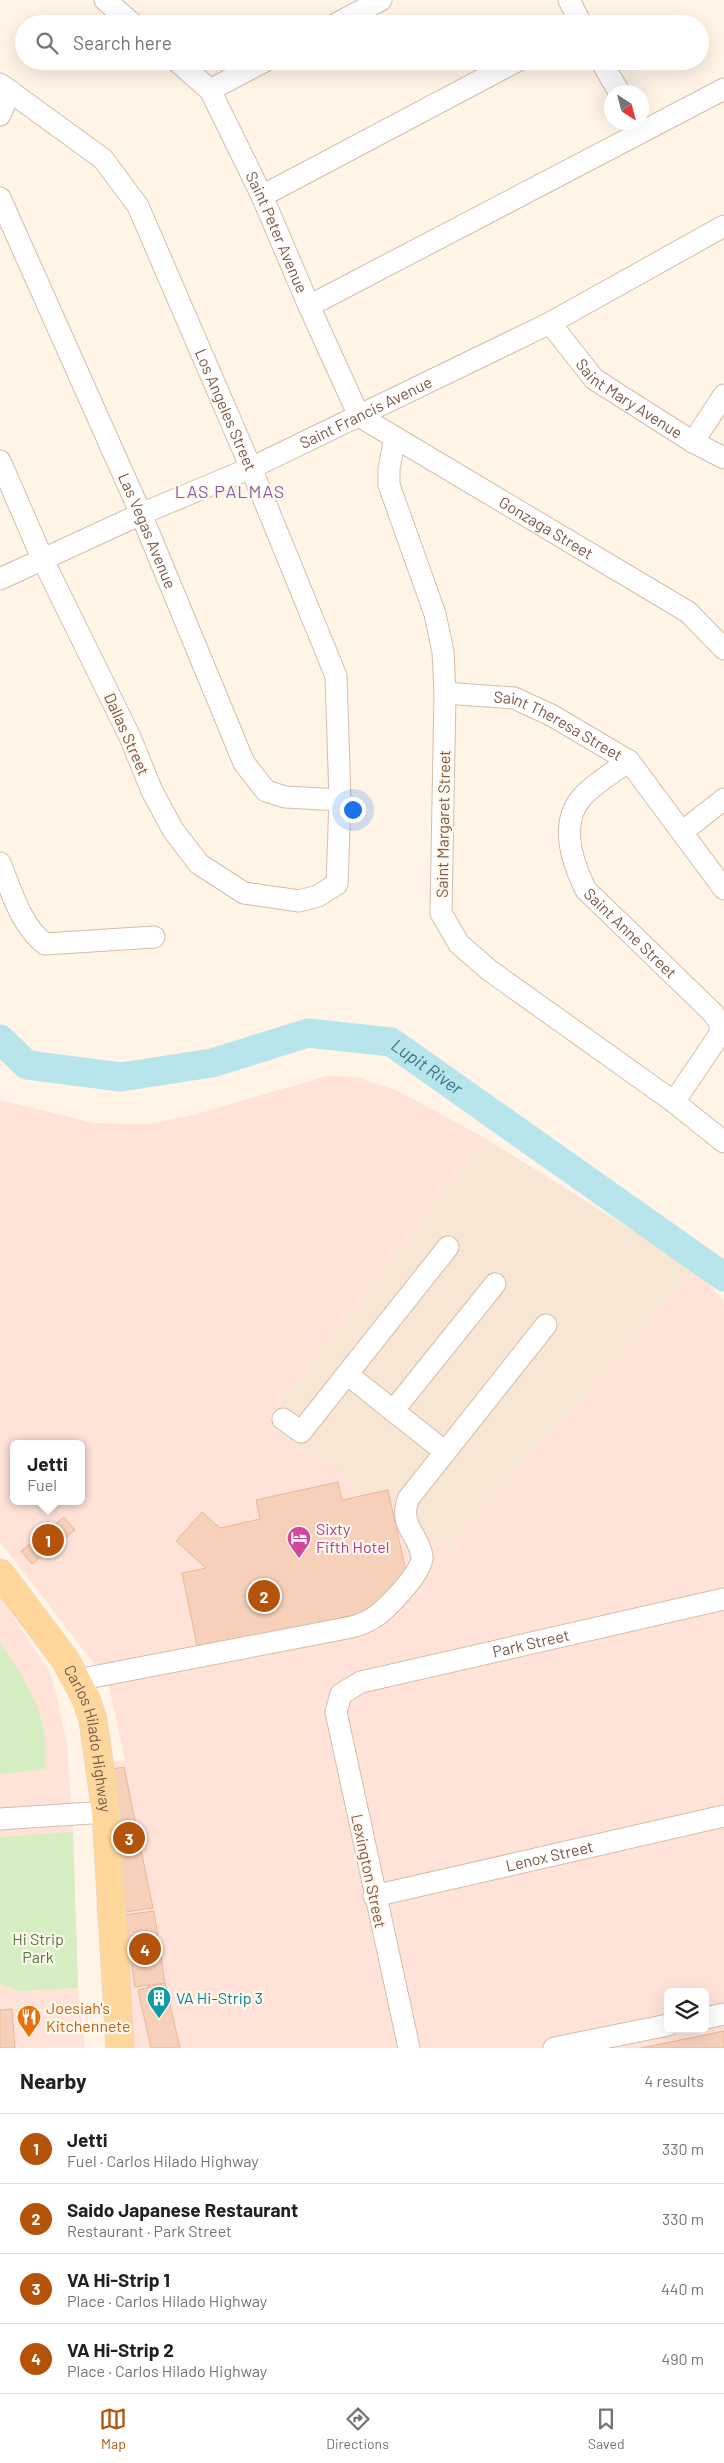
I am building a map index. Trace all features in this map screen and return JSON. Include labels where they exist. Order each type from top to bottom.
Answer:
[{"type":"main road","name":"Carlos Hilado Highway","points":[[0,1573],[51,1640],[77,1680],[93,1720],[106,1812],[120,2048]]},
{"type":"street","points":[[353,15],[381,0]]},
{"type":"street","points":[[569,0],[576,15]]},
{"type":"street","points":[[114,2],[125,15]]},
{"type":"street","name":"Saint Peter Avenue","points":[[187,70],[210,90],[262,196],[359,416]]},
{"type":"street","points":[[210,90],[247,70]]},
{"type":"street","points":[[262,196],[500,70]]},
{"type":"street","points":[[607,70],[615,85]]},
{"type":"street","points":[[0,115],[5,88]]},
{"type":"street","name":"Los Angeles Street","points":[[5,88],[103,159],[138,206],[251,468],[336,676],[340,800],[337,884]]},
{"type":"street","points":[[649,123],[724,89]]},
{"type":"street","points":[[309,306],[635,130]]},
{"type":"street","name":"Las Vegas Avenue","points":[[0,198],[141,514],[244,763],[266,791],[284,797],[340,800]]},
{"type":"street","name":"Saint Francis Avenue","points":[[0,579],[141,514],[251,468],[550,323],[724,226]]},
{"type":"street","name":"Saint Mary Avenue","points":[[550,323],[594,379],[693,442],[724,458]]},
{"type":"street","points":[[693,442],[724,395]]},
{"type":"street","name":"Gonzaga Street","points":[[359,416],[688,612],[724,649]]},
{"type":"street","name":"Saint Margaret Street","points":[[395,437],[389,469],[389,485],[435,614],[443,652],[445,693],[441,913],[459,944],[489,970],[674,1102],[724,1142]]},
{"type":"street","name":"Dallas Street","points":[[0,461],[43,560],[130,737],[152,791],[173,830],[199,864],[244,893],[299,901],[318,896],[337,884]]},
{"type":"street","name":"Saint Theresa Street","points":[[445,693],[514,698],[551,716],[629,761],[724,889]]},
{"type":"street","name":"Saint Anne Street","points":[[629,761],[582,796],[571,816],[569,849],[586,890],[713,1013],[720,1023],[720,1034],[674,1102]]},
{"type":"street","points":[[682,832],[724,799]]},
{"type":"street","points":[[0,863],[18,906],[35,937],[45,944],[154,937]]},
{"type":"street","points":[[283,1419],[301,1432],[448,1247]]},
{"type":"street","points":[[394,1411],[495,1284]]},
{"type":"street","points":[[77,1680],[352,1627],[374,1618],[419,1571],[423,1559],[419,1546],[406,1523],[404,1511],[408,1499],[414,1489],[546,1325]]},
{"type":"street","points":[[347,1374],[444,1452]]},
{"type":"street","name":"Park Street","points":[[341,1694],[361,1682],[724,1599]]},
{"type":"street","name":"Lexington Street","points":[[341,1694],[336,1712],[374,1896],[409,2048]]},
{"type":"street","points":[[0,1819],[106,1812]]},
{"type":"street","name":"Lenox Street","points":[[374,1896],[724,1816]]},
{"type":"street","points":[[709,2017],[724,2014]]},
{"type":"street","points":[[554,2048],[664,2026]]},
{"type":"shaded area","points":[[326,1076],[357,1077],[398,1091],[485,1138],[265,1423],[447,1548],[696,1270],[724,1301],[724,2048],[133,2048],[110,1762],[125,1760],[108,1682],[0,1542],[0,1100],[94,1123],[147,1124],[190,1116]]},
{"type":"shaded area","points":[[485,1138],[696,1270],[447,1548],[265,1423]]},
{"type":"shaded area","points":[[0,1597],[52,1676],[67,1744],[73,1832],[78,1988],[85,2048],[0,2048]]},
{"type":"green space","points":[[0,1643],[21,1675],[38,1710],[46,1738],[46,1769],[0,1774]]},
{"type":"green space","name":"Hi Strip Park","points":[[73,1832],[78,1988],[18,1991],[0,1984],[0,1837]]},
{"type":"building","name":"Sixty Fifth Hotel","points":[[338,1482],[342,1500],[388,1490],[407,1576],[366,1612],[198,1650],[182,1573],[206,1568],[176,1541],[202,1512],[220,1528],[260,1519],[256,1500]]},
{"type":"building","points":[[64,1517],[75,1530],[32,1564],[21,1551]]},
{"type":"building","points":[[124,1767],[153,1908],[125,1912],[113,1769]]},
{"type":"building","points":[[154,1911],[165,1983],[135,1987],[124,1915]]},
{"type":"building","name":"VA Hi-Strip 3","points":[[165,1983],[180,2048],[151,2048],[138,1990]]},
{"type":"building","points":[[12,2009],[15,2048],[0,2048],[0,2010]]},
{"type":"building","points":[[724,2031],[724,2048],[641,2048]]},
{"type":"waterway","name":"Lupit River","points":[[0,1039],[27,1065],[121,1077],[212,1063],[308,1033],[391,1042],[724,1277]]},
{"type":"place","name":"Jetti","points":[[48,1540]]},
{"type":"place","name":"Sixty Fifth Hotel","points":[[299,1559]]},
{"type":"place","name":"Saido Japanese Restaurant","points":[[264,1596]]},
{"type":"place","name":"VA Hi-Strip 1","points":[[129,1838]]},
{"type":"place","name":"VA Hi-Strip 2","points":[[145,1949]]},
{"type":"place","name":"VA Hi-Strip 3","points":[[159,2019]]},
{"type":"place","name":"Joesiah's Kitchennete","points":[[29,2038]]},
{"type":"district","name":"LAS PALMAS","points":[[230,492]]}]
